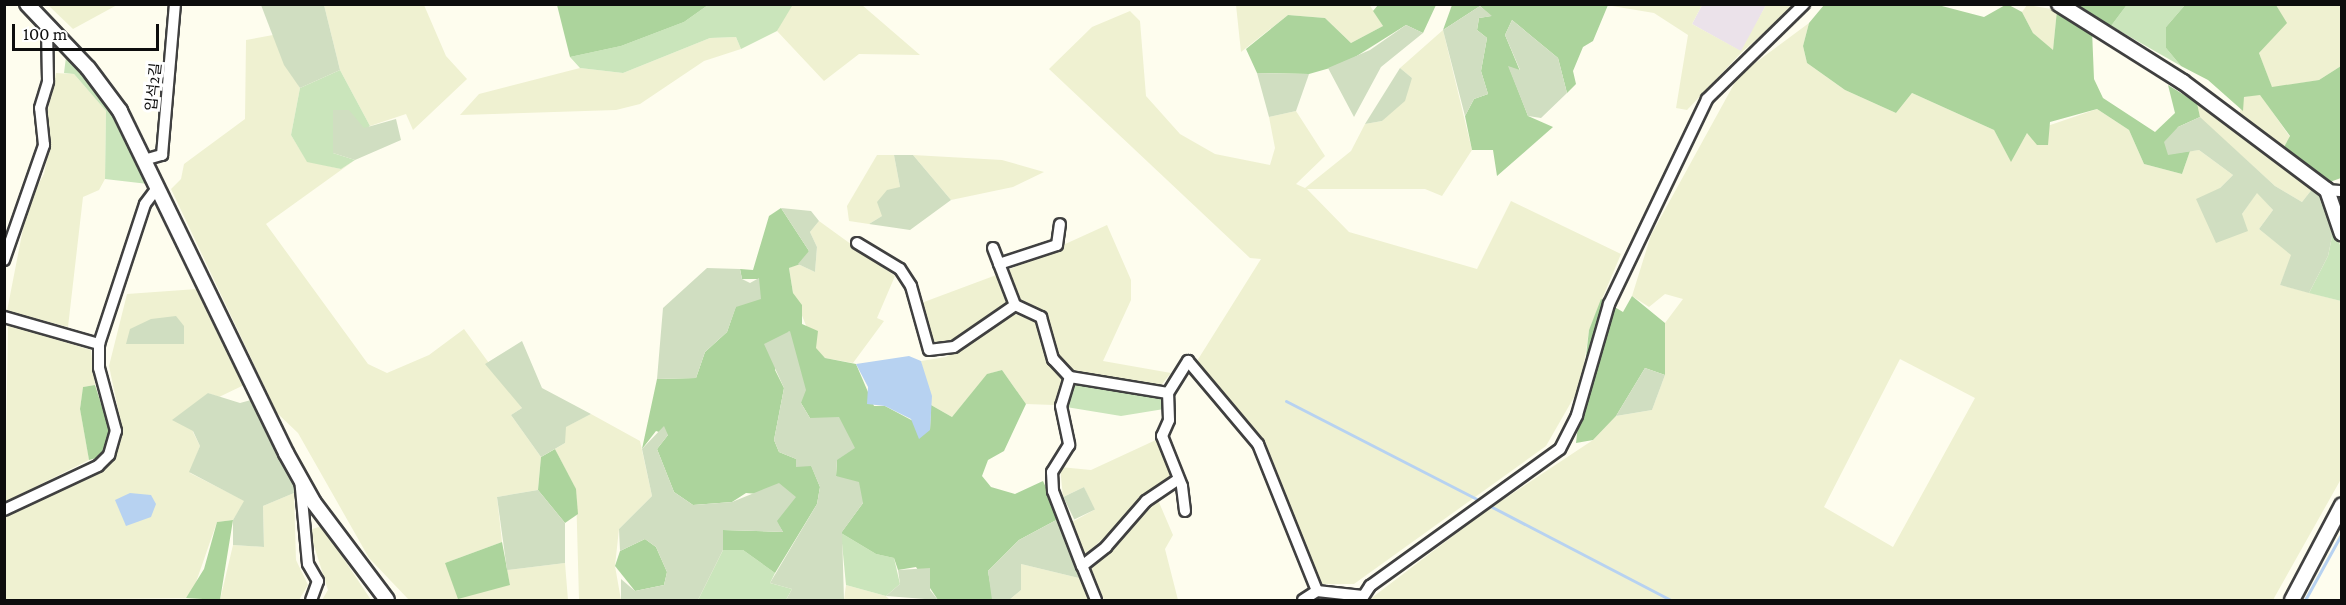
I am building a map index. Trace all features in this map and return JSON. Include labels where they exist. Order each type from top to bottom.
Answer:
[{"type":"street","points":[[27,4],[47,29],[88,68],[120,111],[300,475],[387,600]]},
{"type":"street","name":"입석2길","points":[[144,160],[162,155],[175,4]]},
{"type":"street","points":[[1303,600],[1317,591],[1362,598],[1560,449],[1577,415],[1609,304],[1707,99],[1804,4]]},
{"type":"street","points":[[2059,4],[2183,82],[2326,190],[2342,234]]},
{"type":"street","points":[[4,260],[44,145],[40,108],[48,81],[47,29]]},
{"type":"street","points":[[4,510],[98,466],[109,455],[116,431],[99,368],[99,344],[145,204],[158,187]]},
{"type":"street","points":[[2326,190],[2342,191]]},
{"type":"street","points":[[999,264],[1057,245],[1060,225]]},
{"type":"street","points":[[857,243],[900,269],[911,286],[929,350],[954,347],[1015,305]]},
{"type":"street","points":[[993,248],[1015,305],[1041,317],[1053,359],[1071,377],[1168,393]]},
{"type":"street","points":[[4,317],[99,344]]},
{"type":"street","points":[[1185,511],[1182,486],[1176,481],[1162,436],[1169,420],[1168,393],[1188,361],[1258,444],[1317,591]]},
{"type":"street","points":[[1071,377],[1061,406],[1069,445],[1052,472],[1053,491],[1096,600]]},
{"type":"street","points":[[300,475],[308,564],[318,581],[311,600]]},
{"type":"street","points":[[1082,566],[1106,548],[1146,501],[1176,481]]},
{"type":"street","points":[[2292,600],[2342,505]]},
{"type":"shaded area","points":[[1702,5],[1766,5],[1742,52],[1692,24]]},
{"type":"green space","points":[[557,4],[708,5],[684,22],[621,46],[570,57]]},
{"type":"green space","points":[[1369,4],[1383,26],[1351,43],[1325,18],[1288,15],[1241,52],[1236,5]]},
{"type":"green space","points":[[2007,4],[2022,12],[2033,33],[2053,50],[2057,10],[2092,30],[2094,79],[2103,98],[2155,132],[2175,113],[2168,85],[2197,103],[2200,117],[2178,127],[2169,154],[2190,151],[2182,174],[2144,164],[2129,130],[2097,109],[2050,122],[2048,145],[2037,145],[2027,133],[2011,162],[1994,130],[1912,93],[1896,113],[1845,90],[1807,63],[1803,46],[1809,23],[1824,5],[1938,5],[1984,17]]},
{"type":"green space","points":[[48,5],[117,5],[73,29]]},
{"type":"green space","points":[[261,5],[324,5],[340,70],[300,88],[284,65]]},
{"type":"green space","points":[[324,5],[424,5],[446,56],[467,79],[413,130],[406,114],[370,126],[340,70]]},
{"type":"green space","points":[[708,5],[792,6],[777,31],[741,49],[736,37],[710,38],[623,73],[580,68],[570,57],[621,46],[684,22]]},
{"type":"green space","points":[[790,5],[862,5],[920,55],[859,54],[824,81],[777,31]]},
{"type":"green space","points":[[1378,5],[1436,5],[1423,33],[1406,25],[1344,64],[1309,74],[1257,73],[1246,49],[1288,15],[1325,18],[1351,43],[1383,26],[1373,11]]},
{"type":"green space","points":[[1452,5],[1608,5],[1593,41],[1583,47],[1573,71],[1576,84],[1567,93],[1558,58],[1512,20],[1505,35],[1520,71],[1509,67],[1528,116],[1553,127],[1497,176],[1493,150],[1472,150],[1465,116],[1474,99],[1488,94],[1481,71],[1487,38],[1477,30],[1479,18],[1491,16],[1480,6],[1443,30]]},
{"type":"green space","points":[[1606,5],[1702,5],[1692,24],[1741,51],[1766,5],[1796,5],[1742,52],[1687,110],[1676,108],[1688,35],[1654,13]]},
{"type":"green space","points":[[2027,5],[2057,10],[2053,51],[2033,33],[2022,12]]},
{"type":"green space","points":[[2076,5],[2155,5],[2126,6],[2111,26]]},
{"type":"green space","points":[[2185,5],[2166,27],[2166,48],[2181,66],[2111,26],[2126,6]]},
{"type":"green space","points":[[2185,5],[2276,5],[2287,23],[2259,53],[2272,87],[2319,80],[2341,66],[2341,178],[2327,183],[2284,147],[2290,136],[2260,95],[2244,97],[2243,111],[2208,80],[2181,66],[2166,48],[2166,27]]},
{"type":"green space","points":[[2276,5],[2341,5],[2341,66],[2319,80],[2272,88],[2259,53],[2286,23]]},
{"type":"green space","points":[[1480,6],[1492,16],[1479,18],[1477,30],[1487,38],[1481,71],[1488,94],[1474,99],[1465,116],[1443,30]]},
{"type":"green space","points":[[1130,11],[1140,21],[1146,96],[1180,134],[1215,154],[1270,165],[1275,148],[1269,117],[1296,111],[1325,156],[1296,184],[1305,188],[1351,151],[1365,124],[1382,121],[1412,78],[1400,68],[1443,30],[1472,150],[1442,196],[1425,189],[1307,189],[1349,232],[1477,269],[1511,201],[1621,254],[1589,330],[1581,385],[1546,446],[1354,584],[1321,584],[1265,441],[1197,361],[1261,259],[1250,258],[1049,69],[1092,27]]},
{"type":"green space","points":[[1512,20],[1558,58],[1567,93],[1541,118],[1528,116],[1508,66],[1520,70],[1505,35]]},
{"type":"green space","points":[[1809,23],[1803,46],[1807,63],[1845,90],[1896,113],[1912,93],[1994,130],[2011,161],[2027,133],[2097,109],[2129,130],[2144,164],[2182,174],[2190,151],[2199,150],[2233,175],[2220,188],[2242,214],[2257,192],[2273,210],[2259,229],[2292,255],[2280,285],[2341,301],[2341,479],[2273,600],[1369,600],[1483,513],[1593,440],[1616,416],[1652,410],[1665,375],[1665,323],[1683,299],[1665,294],[1649,307],[1632,296],[1651,235],[1739,75]],"holes":[[[1900,359],[1975,398],[1893,547],[1824,507]]]},
{"type":"green space","points":[[1406,25],[1423,33],[1381,67],[1354,117],[1328,68],[1370,50]]},
{"type":"green space","points":[[273,35],[300,88],[291,135],[307,161],[341,169],[355,160],[266,224],[368,364],[387,373],[429,355],[464,329],[522,408],[511,415],[541,457],[538,490],[497,497],[502,542],[445,563],[510,585],[507,570],[565,563],[568,600],[409,600],[369,558],[298,433],[277,413],[171,189],[181,179],[184,164],[245,119],[246,40]]},
{"type":"green space","points":[[736,37],[741,49],[704,61],[640,104],[616,110],[460,115],[479,94],[580,68],[623,73],[710,38]]},
{"type":"green space","points":[[66,57],[115,114],[148,184],[105,179],[106,111],[74,74],[64,73]]},
{"type":"green space","points":[[1400,68],[1412,78],[1405,101],[1382,121],[1365,124]]},
{"type":"green space","points":[[340,70],[370,126],[333,153],[355,160],[341,169],[307,162],[291,135],[300,88]]},
{"type":"green space","points":[[56,73],[74,74],[106,111],[105,179],[99,190],[83,197],[68,327],[7,311],[28,203],[44,174],[49,148],[47,114]]},
{"type":"green space","points":[[1257,73],[1309,74],[1296,111],[1269,117]]},
{"type":"green space","points":[[2260,94],[2290,137],[2284,147],[2239,115],[2244,97]]},
{"type":"green space","points":[[2197,103],[2209,106],[2313,188],[2302,202],[2275,186],[2200,118]]},
{"type":"green space","points":[[333,110],[349,110],[364,128],[396,119],[401,140],[355,160],[333,153]]},
{"type":"green space","points":[[2200,117],[2275,186],[2302,202],[2313,188],[2323,192],[2334,227],[2328,256],[2309,293],[2280,285],[2291,255],[2259,229],[2273,210],[2257,193],[2242,214],[2248,231],[2216,243],[2196,199],[2220,188],[2233,175],[2199,150],[2168,155],[2164,142],[2178,127]]},
{"type":"green space","points":[[877,155],[894,155],[900,187],[882,216],[869,224],[849,221],[847,206]]},
{"type":"green space","points":[[894,155],[913,155],[951,200],[910,230],[869,224],[882,216],[877,202],[887,190],[900,187]]},
{"type":"green space","points":[[913,155],[1002,160],[1044,172],[1013,187],[951,200]]},
{"type":"green space","points":[[781,208],[809,251],[806,262],[789,268],[793,293],[802,305],[802,324],[818,331],[816,348],[825,358],[856,364],[874,406],[885,406],[930,430],[931,405],[952,417],[987,374],[1002,370],[1026,404],[1004,451],[988,460],[982,476],[991,487],[1015,494],[1043,481],[1060,518],[1019,540],[988,571],[993,599],[938,600],[916,567],[898,570],[894,558],[876,554],[841,533],[863,503],[836,476],[837,460],[822,420],[810,418],[801,403],[789,331],[775,370],[784,388],[774,440],[779,452],[811,465],[820,487],[817,504],[775,573],[743,550],[723,550],[723,530],[783,532],[776,521],[795,497],[746,493],[732,502],[693,505],[674,492],[657,449],[668,435],[656,431],[642,449],[657,379],[696,378],[705,352],[727,332],[736,306],[759,279],[742,279],[740,269],[753,270],[769,216]]},
{"type":"green space","points":[[781,208],[811,211],[819,221],[810,232],[817,247],[815,272],[798,264],[809,251]]},
{"type":"green space","points":[[819,221],[895,276],[877,318],[884,321],[853,363],[825,358],[815,348],[793,293],[789,268],[798,264],[815,272],[817,247],[810,232]]},
{"type":"green space","points":[[1107,225],[1131,280],[1131,300],[1103,361],[1171,373],[1158,389],[1071,371],[1054,349],[1045,315],[1018,301],[1006,271]]},
{"type":"green space","points":[[2334,227],[2341,248],[2341,301],[2309,293],[2328,256]]},
{"type":"green space","points":[[707,268],[740,269],[742,279],[750,283],[759,278],[761,299],[736,307],[727,332],[705,352],[696,378],[657,379],[663,308]]},
{"type":"green space","points":[[999,274],[1008,302],[954,343],[934,346],[919,309],[924,302]]},
{"type":"green space","points":[[197,289],[244,385],[219,397],[208,393],[193,432],[200,446],[190,473],[245,501],[233,520],[217,522],[194,588],[186,598],[5,600],[5,515],[96,475],[115,458],[122,428],[109,366],[127,294]]},
{"type":"green space","points":[[1632,296],[1665,323],[1665,375],[1645,368],[1616,416],[1593,440],[1576,443],[1589,330],[1601,299],[1623,312]]},
{"type":"green space","points":[[1010,312],[1038,323],[1046,352],[1063,379],[1054,405],[1026,404],[1002,370],[988,374],[952,417],[931,405],[921,361],[946,357]]},
{"type":"green space","points":[[176,316],[184,326],[184,344],[126,344],[130,329],[151,319]]},
{"type":"green space","points":[[8,325],[91,350],[95,385],[83,387],[80,409],[89,460],[5,502]]},
{"type":"green space","points":[[790,331],[806,390],[801,403],[810,418],[839,417],[855,448],[837,460],[836,476],[859,482],[863,503],[842,532],[844,600],[786,600],[792,589],[770,583],[817,504],[820,487],[811,466],[796,467],[796,459],[779,452],[774,440],[784,388],[764,344]]},
{"type":"green space","points":[[522,341],[542,388],[591,414],[566,427],[565,443],[541,457],[511,415],[522,408],[485,364]]},
{"type":"green space","points":[[1645,368],[1665,375],[1652,410],[1616,416]]},
{"type":"green space","points":[[1071,371],[1158,389],[1164,409],[1121,416],[1054,405]]},
{"type":"green space","points":[[95,385],[110,432],[100,457],[89,460],[80,409],[83,387]]},
{"type":"green space","points":[[208,393],[240,403],[251,400],[295,484],[294,493],[263,506],[264,547],[233,545],[233,520],[244,501],[189,472],[200,446],[193,431],[172,420]]},
{"type":"green space","points":[[591,414],[640,441],[652,496],[619,529],[615,566],[621,600],[579,600],[576,490],[555,449],[565,443],[565,427]]},
{"type":"green space","points":[[664,426],[668,435],[657,449],[674,492],[693,505],[732,502],[779,483],[796,497],[777,521],[783,532],[723,530],[723,550],[698,600],[621,600],[621,579],[635,591],[664,585],[667,572],[656,547],[645,539],[620,551],[619,529],[652,496],[642,449]]},
{"type":"green space","points":[[1158,439],[1171,480],[1083,556],[1072,522],[1094,510],[1084,487],[1063,497],[1060,467],[1091,470]]},
{"type":"green space","points":[[555,449],[576,489],[578,514],[565,523],[538,490],[541,457]]},
{"type":"green space","points":[[1084,487],[1095,509],[1074,520],[1063,497]]},
{"type":"green space","points":[[538,490],[565,523],[565,563],[507,570],[497,497]]},
{"type":"green space","points":[[294,493],[296,560],[308,585],[299,600],[220,600],[233,545],[264,547],[263,506]]},
{"type":"green space","points":[[1158,500],[1173,535],[1165,549],[1178,600],[1104,600],[1091,568]]},
{"type":"green space","points":[[1060,518],[1079,578],[1021,564],[1021,590],[1009,600],[992,600],[988,571],[1019,540]]},
{"type":"green space","points":[[233,520],[220,600],[186,598],[204,569],[217,522]]},
{"type":"green space","points":[[322,526],[371,600],[322,600],[328,590],[309,530]]},
{"type":"green space","points":[[841,533],[876,554],[894,558],[900,584],[886,596],[846,585]]},
{"type":"green space","points":[[645,539],[656,547],[667,572],[664,585],[635,591],[615,566],[620,551]]},
{"type":"green space","points":[[502,542],[510,585],[458,599],[445,563]]},
{"type":"green space","points":[[723,550],[743,550],[775,573],[770,583],[792,589],[786,600],[698,600]]},
{"type":"green space","points":[[1021,564],[1079,578],[1092,600],[1009,600],[1021,590]]},
{"type":"green space","points":[[930,568],[930,590],[938,600],[886,596],[900,584],[898,570]]},
{"type":"green space","points":[[846,585],[886,596],[890,600],[844,600]]},
{"type":"water","points":[[909,356],[921,361],[932,396],[930,430],[919,439],[911,419],[885,406],[867,404],[868,387],[856,364]]},
{"type":"water","points":[[130,493],[151,495],[156,504],[151,517],[126,526],[115,500]]},
{"type":"waterway","points":[[1286,401],[1477,499]]},
{"type":"waterway","points":[[1492,507],[1671,600]]},
{"type":"waterway","points":[[2305,600],[2342,533]]}]
